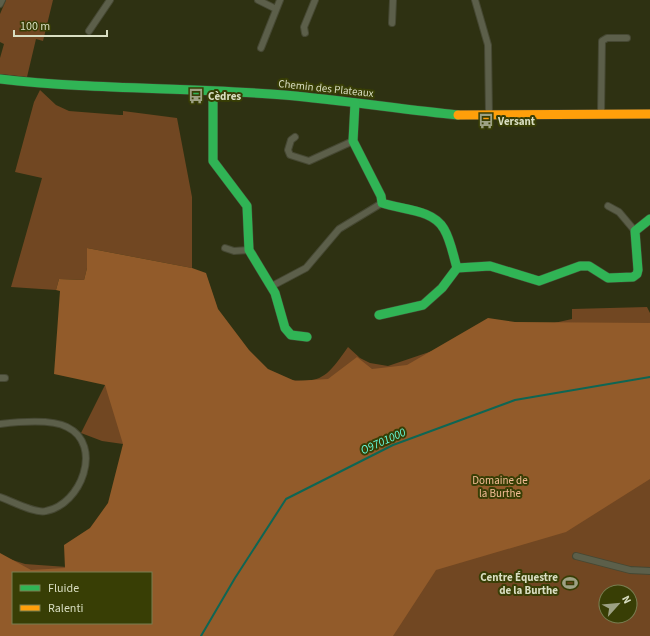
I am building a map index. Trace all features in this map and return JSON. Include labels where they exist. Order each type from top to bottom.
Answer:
[{"type":"street","points":[[0,4],[2,0]]},
{"type":"street","points":[[89,30],[110,0]]},
{"type":"street","points":[[258,0],[276,9]]},
{"type":"street","points":[[261,48],[280,0]]},
{"type":"street","points":[[305,33],[304,27],[315,0]]},
{"type":"street","points":[[392,23],[393,0]]},
{"type":"street","points":[[475,0],[488,45],[489,116]]},
{"type":"street","points":[[601,115],[602,42],[607,38],[626,38]]},
{"type":"street","name":"Chemin des Plateaux","points":[[0,79],[51,85],[140,87],[284,95],[463,116],[650,114]]},
{"type":"street","points":[[213,92],[213,161],[247,206],[249,250],[272,286],[285,328],[291,335],[306,337]]},
{"type":"street","points":[[355,103],[353,141],[381,196],[382,203]]},
{"type":"street","points":[[295,137],[291,140],[288,150],[290,155],[309,161],[353,141]]},
{"type":"street","points":[[272,286],[306,268],[339,229],[382,203],[430,216],[440,223],[444,229],[457,268]]},
{"type":"street","points":[[378,315],[423,305],[442,288],[457,268],[490,266],[539,281],[580,266],[589,266],[608,278],[633,277],[637,274],[638,270],[635,231],[619,212],[608,206]]},
{"type":"street","points":[[635,231],[650,219]]},
{"type":"street","points":[[225,248],[234,251],[249,250]]},
{"type":"street","points":[[0,424],[57,423],[67,426],[81,441],[85,451],[86,465],[78,488],[64,503],[55,509],[45,512],[34,510],[0,497]]},
{"type":"street","points":[[576,556],[630,570],[650,571]]},
{"type":"green space","points":[[6,0],[53,0],[43,41],[36,39],[27,77],[0,74],[0,58],[4,44],[0,42],[0,14]]},
{"type":"green space","points":[[40,90],[56,105],[69,111],[123,115],[123,111],[177,118],[192,197],[192,268],[87,248],[87,268],[84,280],[59,279],[56,290],[11,287],[42,178],[15,172],[34,102]]},
{"type":"green space","name":"Domaine de la Burthe","points":[[87,248],[192,268],[206,273],[218,309],[249,350],[268,369],[295,381],[328,379],[357,357],[372,369],[407,365],[488,318],[515,322],[650,323],[650,479],[566,532],[436,570],[393,636],[0,636],[0,553],[31,570],[65,568],[64,545],[90,528],[108,503],[123,444],[105,385],[54,374],[60,291],[56,290],[59,279],[84,280],[87,268]]},
{"type":"green space","name":"Domaine de la Burthe","points":[[647,307],[650,313],[650,636],[0,636],[0,556],[25,564],[67,567],[123,514],[123,444],[102,441],[81,433],[105,385],[278,378],[303,381],[313,380],[320,378],[327,373],[348,347],[360,358],[370,363],[388,366],[441,348],[572,319],[572,309]]},
{"type":"waterway","name":"O9701000","points":[[201,636],[235,578],[286,499],[393,445],[515,400],[650,377]]},
{"type":"traffic: fast","points":[[0,79],[35,83],[106,87],[248,92],[328,99],[458,115]]},
{"type":"traffic: fast","points":[[213,92],[213,161],[247,206],[249,250],[275,293],[285,328],[291,335],[307,337]]},
{"type":"traffic: fast","points":[[355,103],[353,141],[381,196],[382,203],[416,211],[432,217],[439,222],[444,229],[452,248],[457,268],[442,288],[423,305],[379,315]]},
{"type":"traffic: fast","points":[[457,268],[490,266],[539,281],[580,266],[589,266],[608,278],[633,277],[637,274],[638,270],[635,231],[650,219]]},
{"type":"traffic: slow","points":[[458,115],[650,114]]},
{"type":"place","name":"Cèdres","points":[[196,96]]},
{"type":"place","name":"Versant","points":[[486,121]]},
{"type":"place","name":"Centre Équestre de la Burthe","points":[[570,583]]}]
